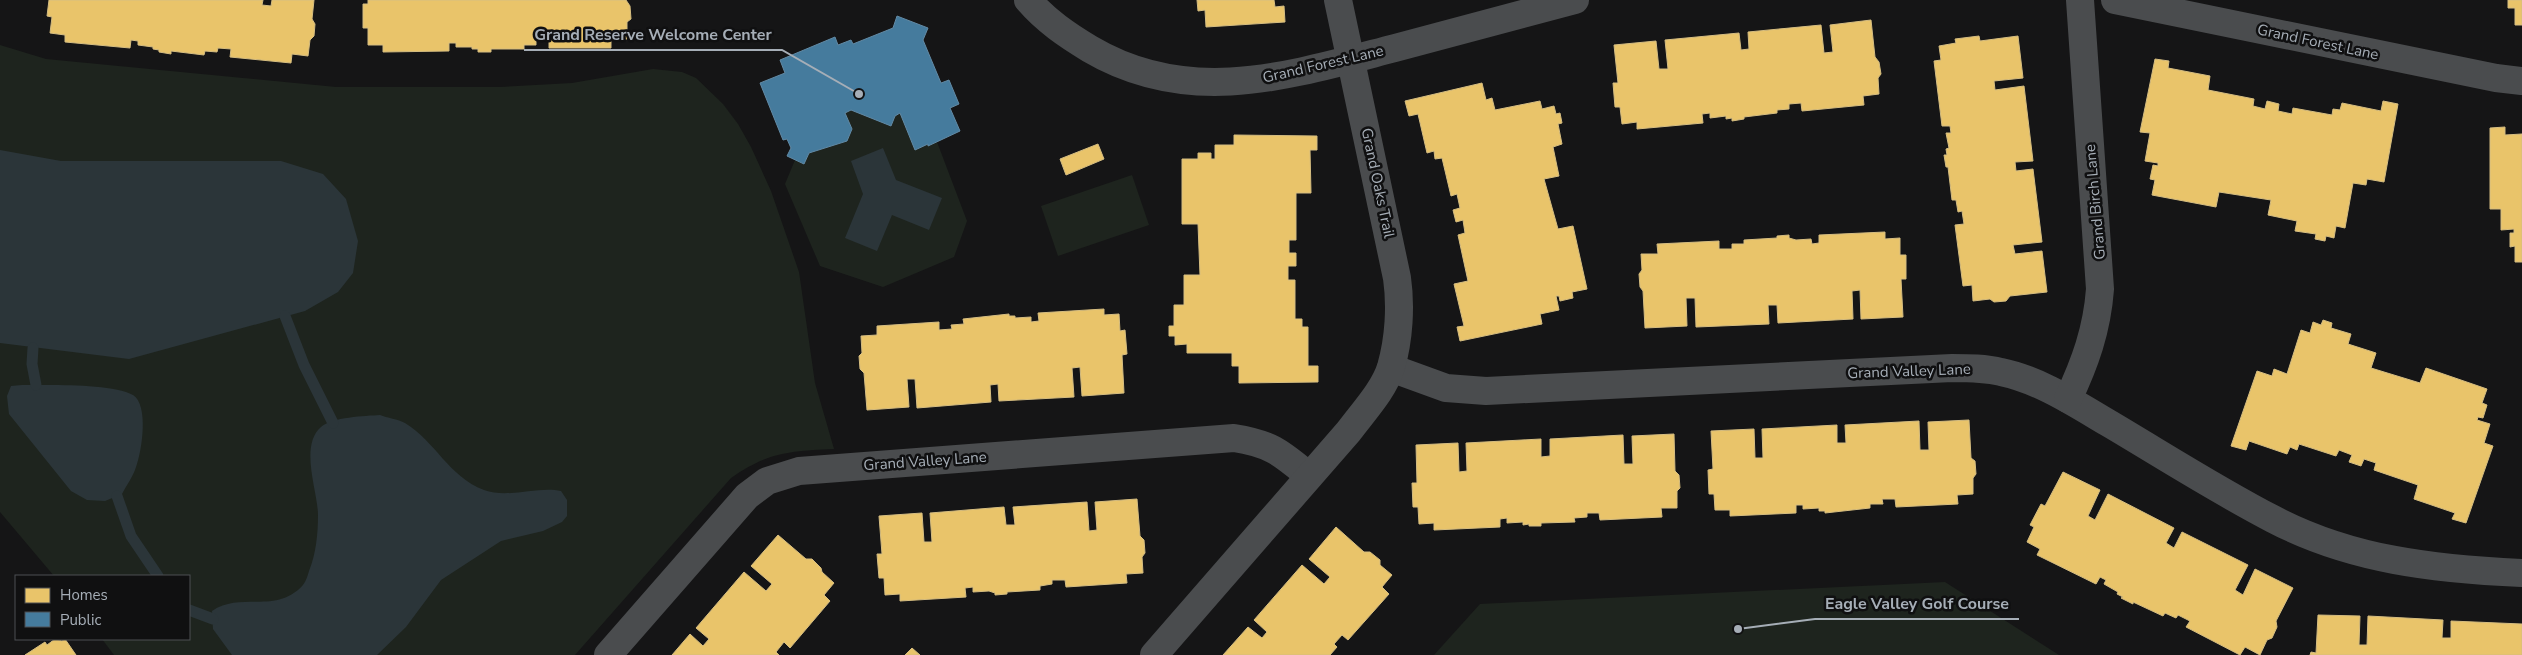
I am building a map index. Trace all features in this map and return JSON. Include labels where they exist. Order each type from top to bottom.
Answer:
[{"type":"street","name":"Grand Forest Lane","points":[[1028,0],[1044,18],[1072,39],[1119,65],[1161,78],[1216,82],[1254,80],[1294,74],[1575,0]]},
{"type":"street","name":"Grand Oaks Trail","points":[[1338,0],[1352,59],[1398,285],[1398,322],[1391,368]]},
{"type":"street","name":"Grand Birch Lane","points":[[2068,399],[2093,340],[2100,289],[2080,0]]},
{"type":"street","name":"Grand Forest Lane","points":[[2115,0],[2486,76],[2522,81]]},
{"type":"street","name":"Grand Valley Lane","points":[[1391,368],[1446,388],[1486,391],[1970,368],[2000,371],[2068,399],[2260,512],[2319,539],[2356,552],[2409,563],[2448,569],[2522,573]]},
{"type":"street","points":[[1154,655],[1370,403],[1391,368]]},
{"type":"street","name":"Grand Valley Lane","points":[[608,655],[747,496],[767,481],[799,471],[1234,438],[1260,442],[1280,453],[1309,476]]},
{"type":"shaded area","points":[[0,45],[46,59],[336,87],[501,87],[572,83],[653,69],[682,72],[696,78],[723,104],[738,124],[771,191],[799,272],[815,383],[834,449],[792,452],[768,458],[744,469],[731,478],[575,655],[114,655],[103,640],[190,640],[190,575],[53,575],[0,512]]},
{"type":"shaded area","points":[[851,110],[890,126],[895,116],[900,113],[915,149],[937,142],[967,221],[954,257],[883,287],[820,266],[785,184],[795,160],[804,163],[809,153],[847,141],[852,129],[845,113]]},
{"type":"shaded area","points":[[883,148],[896,180],[942,198],[929,230],[892,215],[877,251],[845,238],[863,194],[851,161]]},
{"type":"shaded area","points":[[0,150],[61,161],[281,161],[323,174],[346,199],[358,241],[353,273],[338,292],[305,311],[129,359],[0,343]]},
{"type":"shaded area","points":[[1132,175],[1149,225],[1058,256],[1041,206]]},
{"type":"shaded area","points":[[11,386],[110,388],[133,395],[138,400],[143,418],[142,440],[135,471],[122,494],[105,501],[87,500],[71,491],[9,414],[7,396]]},
{"type":"shaded area","points":[[380,415],[405,423],[416,431],[451,468],[472,484],[484,490],[503,493],[542,490],[561,491],[567,500],[567,516],[562,522],[543,531],[501,541],[441,580],[406,627],[377,655],[232,655],[213,629],[212,611],[223,605],[281,599],[293,594],[303,585],[307,576],[315,551],[318,529],[317,505],[310,457],[315,435],[321,427],[333,421]]},
{"type":"shaded area","points":[[1945,582],[2059,655],[1434,655],[1480,604]]},
{"type":"building: Homes","points":[[49,0],[263,0],[262,5],[271,6],[272,0],[314,0],[312,19],[315,24],[314,36],[310,40],[308,56],[292,54],[291,63],[230,57],[231,49],[218,48],[217,52],[205,51],[204,55],[171,51],[171,54],[159,52],[159,50],[153,49],[153,47],[138,45],[138,41],[131,40],[130,48],[65,42],[65,35],[50,33],[52,17],[47,16]]},
{"type":"building: Homes","points":[[368,0],[626,0],[630,6],[631,19],[627,22],[627,39],[611,39],[611,48],[549,48],[549,40],[536,40],[536,45],[524,45],[524,49],[491,49],[491,52],[478,52],[478,49],[472,49],[472,47],[456,47],[456,43],[449,43],[449,51],[383,52],[383,45],[368,45],[368,28],[363,28],[363,4],[368,4]]},
{"type":"building: Homes","points":[[1197,0],[1274,0],[1275,7],[1284,6],[1285,22],[1206,27],[1205,10],[1198,11]]},
{"type":"building: Homes","points":[[2508,0],[2522,0],[2522,25],[2515,25],[2515,8],[2508,8]]},
{"type":"building: Homes","points":[[1871,20],[1875,57],[1879,62],[1881,74],[1878,78],[1879,94],[1863,96],[1864,105],[1802,111],[1801,103],[1789,104],[1789,109],[1777,110],[1777,113],[1744,117],[1744,119],[1732,121],[1732,118],[1726,119],[1726,116],[1710,118],[1710,113],[1702,114],[1703,123],[1637,129],[1637,122],[1622,124],[1620,107],[1615,107],[1613,83],[1618,83],[1614,45],[1656,41],[1659,69],[1668,69],[1665,40],[1739,33],[1741,50],[1749,49],[1748,32],[1821,25],[1824,53],[1833,52],[1830,25]]},
{"type":"building: Homes","points":[[1979,36],[1980,41],[2018,36],[2023,78],[1994,81],[1995,90],[2024,86],[2033,161],[2015,162],[2016,171],[2033,169],[2042,242],[2013,245],[2015,254],[2042,251],[2047,292],[2010,296],[2006,301],[1994,302],[1990,299],[1973,301],[1972,285],[1963,286],[1955,225],[1964,224],[1962,211],[1958,212],[1956,200],[1952,200],[1948,167],[1946,167],[1944,155],[1947,155],[1946,149],[1949,148],[1946,133],[1951,133],[1950,126],[1942,126],[1934,61],[1941,60],[1939,46],[1956,43],[1955,39]]},
{"type":"building: Homes","points":[[2155,59],[2169,61],[2168,68],[2210,76],[2208,90],[2254,99],[2253,106],[2265,109],[2267,101],[2279,104],[2278,111],[2292,114],[2293,108],[2332,115],[2333,109],[2340,110],[2342,103],[2381,111],[2383,101],[2398,104],[2384,182],[2367,179],[2366,185],[2353,183],[2345,228],[2336,226],[2334,238],[2326,236],[2325,241],[2315,239],[2316,234],[2295,231],[2297,221],[2268,215],[2271,200],[2219,192],[2216,207],[2152,195],[2155,180],[2150,179],[2153,165],[2158,166],[2158,163],[2145,161],[2150,133],[2140,132]]},
{"type":"building: Homes","points":[[1482,83],[1486,100],[1492,98],[1495,110],[1540,101],[1542,109],[1554,106],[1556,114],[1560,113],[1562,123],[1558,124],[1562,144],[1553,147],[1559,176],[1544,179],[1558,229],[1573,226],[1587,289],[1572,292],[1573,298],[1560,301],[1559,296],[1556,296],[1559,310],[1540,314],[1542,324],[1460,341],[1457,327],[1464,326],[1454,284],[1468,281],[1458,235],[1465,233],[1463,220],[1456,222],[1453,210],[1460,208],[1457,194],[1451,196],[1442,158],[1435,159],[1434,151],[1427,153],[1418,114],[1409,116],[1405,101]]},
{"type":"building: Homes","points":[[2505,127],[2505,135],[2522,134],[2522,262],[2515,262],[2515,246],[2510,247],[2510,233],[2514,233],[2514,229],[2501,230],[2501,209],[2490,209],[2490,128]]},
{"type":"building: Homes","points":[[1234,135],[1317,136],[1317,150],[1310,150],[1311,193],[1296,193],[1296,240],[1289,240],[1289,253],[1296,253],[1296,266],[1288,266],[1288,280],[1295,280],[1295,319],[1302,319],[1302,327],[1308,327],[1308,366],[1318,366],[1318,382],[1239,383],[1239,366],[1232,366],[1232,353],[1187,353],[1187,344],[1175,345],[1175,336],[1169,336],[1169,326],[1174,326],[1174,305],[1184,305],[1184,275],[1200,275],[1198,224],[1182,224],[1182,159],[1198,159],[1198,153],[1211,153],[1211,159],[1215,159],[1215,145],[1234,145]]},
{"type":"building: Homes","points":[[1098,144],[1104,159],[1066,175],[1060,159]]},
{"type":"building: Homes","points":[[1885,232],[1885,239],[1900,238],[1900,255],[1906,255],[1906,279],[1901,279],[1903,317],[1861,319],[1860,290],[1852,291],[1853,319],[1778,323],[1777,305],[1768,305],[1769,324],[1696,327],[1695,298],[1686,298],[1687,326],[1645,328],[1643,291],[1640,287],[1639,274],[1642,270],[1641,254],[1658,254],[1657,244],[1719,241],[1719,249],[1732,249],[1732,244],[1744,244],[1744,240],[1777,238],[1777,236],[1789,235],[1789,238],[1796,240],[1811,239],[1812,244],[1819,243],[1819,235]]},
{"type":"building: Homes","points":[[1104,309],[1104,315],[1119,314],[1120,331],[1125,330],[1127,354],[1122,355],[1124,393],[1082,396],[1080,367],[1072,368],[1074,397],[999,401],[998,384],[990,385],[991,402],[917,408],[915,379],[907,379],[909,407],[867,410],[864,373],[860,369],[859,356],[862,353],[861,336],[877,335],[877,326],[939,322],[939,330],[952,329],[951,325],[964,324],[963,319],[1009,314],[1009,316],[1015,316],[1015,318],[1031,317],[1031,322],[1039,321],[1038,313]]},
{"type":"building: Homes","points":[[2323,320],[2332,323],[2331,328],[2351,334],[2348,344],[2376,353],[2371,368],[2420,383],[2426,368],[2487,389],[2482,403],[2487,405],[2483,418],[2478,417],[2477,420],[2490,424],[2484,443],[2493,446],[2466,523],[2452,519],[2455,513],[2414,499],[2418,485],[2374,470],[2376,463],[2364,459],[2361,466],[2349,462],[2352,455],[2339,450],[2336,456],[2299,444],[2297,450],[2290,447],[2287,454],[2249,441],[2246,450],[2231,446],[2257,371],[2272,376],[2274,369],[2287,374],[2301,330],[2310,333],[2313,322],[2321,325]]},
{"type":"building: Homes","points":[[1969,420],[1971,458],[1975,461],[1976,474],[1973,478],[1973,494],[1957,495],[1958,504],[1896,507],[1895,499],[1882,499],[1883,504],[1870,504],[1870,508],[1825,513],[1825,511],[1819,511],[1819,508],[1803,509],[1803,505],[1796,505],[1796,513],[1730,516],[1730,510],[1715,510],[1714,494],[1709,494],[1708,470],[1713,469],[1711,431],[1754,429],[1755,458],[1763,458],[1762,429],[1837,425],[1837,443],[1846,443],[1845,425],[1919,421],[1920,450],[1929,450],[1928,422]]},
{"type":"building: Homes","points":[[1674,434],[1675,471],[1679,475],[1680,488],[1677,491],[1677,508],[1661,508],[1662,517],[1600,520],[1599,513],[1587,513],[1587,517],[1574,518],[1575,522],[1541,523],[1541,526],[1523,525],[1523,522],[1507,523],[1507,518],[1500,519],[1500,527],[1434,530],[1434,523],[1419,524],[1418,507],[1413,507],[1412,483],[1417,483],[1416,445],[1458,443],[1459,472],[1467,471],[1466,443],[1541,439],[1541,457],[1550,456],[1550,439],[1623,435],[1624,464],[1633,464],[1632,436]]},
{"type":"building: Homes","points":[[2063,472],[2100,490],[2088,516],[2095,520],[2108,494],[2174,528],[2166,543],[2174,548],[2182,532],[2248,565],[2235,590],[2243,595],[2255,569],[2293,588],[2276,621],[2277,627],[2272,638],[2267,640],[2260,655],[2245,647],[2240,655],[2186,627],[2190,621],[2178,615],[2176,618],[2165,613],[2163,616],[2133,602],[2133,604],[2121,598],[2123,597],[2117,594],[2118,592],[2104,584],[2106,580],[2100,577],[2096,584],[2037,555],[2040,549],[2027,542],[2034,527],[2030,525],[2041,504],[2045,506]]},
{"type":"building: Homes","points":[[1137,499],[1140,536],[1144,540],[1143,573],[1126,574],[1127,583],[1066,587],[1065,580],[1052,580],[1052,584],[1040,586],[1040,590],[1007,592],[1007,594],[995,595],[995,593],[989,591],[973,592],[973,587],[965,588],[966,597],[900,601],[900,594],[885,595],[884,578],[879,578],[877,554],[882,554],[879,516],[922,513],[924,542],[932,542],[930,513],[1004,507],[1006,525],[1015,525],[1013,507],[1087,502],[1089,531],[1097,530],[1095,502]]},
{"type":"building: Homes","points":[[1336,527],[1364,552],[1370,552],[1380,560],[1380,565],[1392,575],[1382,587],[1389,594],[1348,640],[1342,635],[1334,644],[1337,647],[1330,655],[1223,655],[1248,627],[1262,638],[1267,632],[1254,620],[1302,565],[1324,584],[1330,577],[1309,559]]},
{"type":"building: Homes","points":[[778,535],[806,559],[812,559],[834,583],[824,595],[830,601],[790,648],[784,642],[776,652],[779,655],[672,655],[690,634],[703,646],[709,639],[696,628],[744,572],[766,591],[772,584],[751,566]]},
{"type":"building: Homes","points":[[2318,615],[2360,616],[2359,645],[2367,645],[2368,616],[2443,620],[2442,638],[2451,638],[2451,621],[2522,624],[2522,655],[2310,655],[2311,652],[2316,653]]},
{"type":"building: Homes","points":[[54,640],[66,640],[76,655],[25,655],[45,642],[47,645]]},
{"type":"building: Homes","points":[[912,648],[920,655],[905,655]]},
{"type":"building: Public","points":[[897,16],[928,28],[923,40],[941,83],[949,80],[959,104],[950,108],[960,131],[915,150],[900,113],[895,116],[891,126],[851,110],[845,113],[852,129],[847,141],[809,153],[804,164],[787,156],[791,148],[787,139],[783,140],[760,83],[785,73],[780,60],[835,37],[838,45],[851,40],[853,44],[893,28]]},
{"type":"waterway","points":[[285,316],[304,365],[333,423]]},
{"type":"waterway","points":[[33,348],[32,364],[36,385]]},
{"type":"waterway","points":[[117,496],[131,536],[157,575]]},
{"type":"waterway","points":[[190,610],[213,619]]},
{"type":"place","name":"Grand Reserve Welcome Center","points":[[859,94]]},
{"type":"place","name":"Eagle Valley Golf Course","points":[[1738,629]]}]
